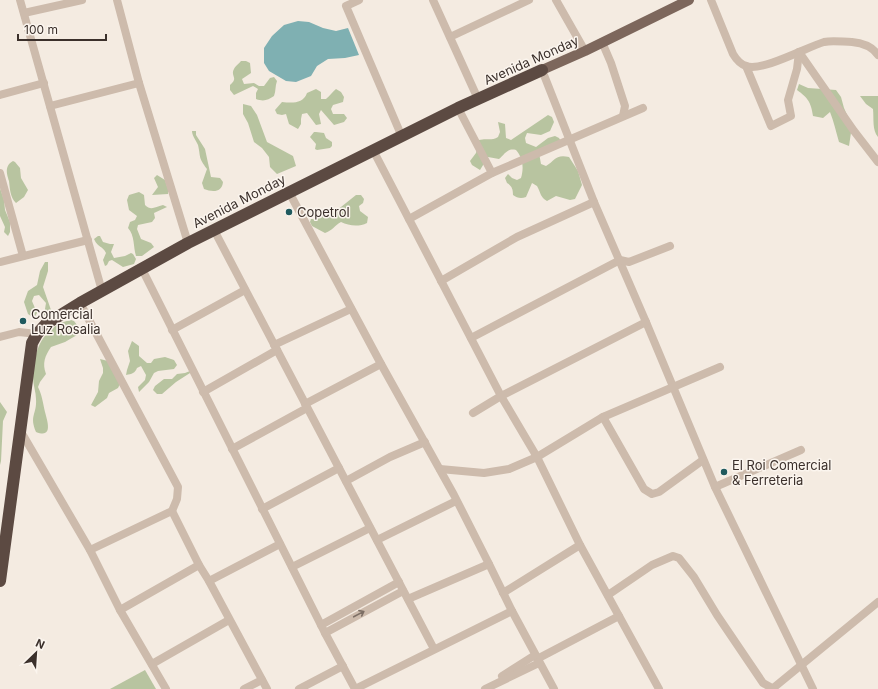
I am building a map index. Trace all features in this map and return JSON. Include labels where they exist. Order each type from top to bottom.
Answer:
[{"type":"highway","name":"Avenida Monday","points":[[0,582],[32,343],[37,334],[46,324],[80,303],[188,243],[458,108],[542,70]]},
{"type":"main road","name":"Avenida Monday","points":[[542,70],[585,51],[689,0]]},
{"type":"street","points":[[20,0],[102,291]]},
{"type":"street","points":[[24,13],[82,0]]},
{"type":"street","points":[[116,0],[139,83],[188,243]]},
{"type":"street","points":[[359,0],[346,6],[402,137]]},
{"type":"street","points":[[433,0],[478,99]]},
{"type":"street","points":[[450,37],[529,0]]},
{"type":"street","points":[[556,0],[585,51]]},
{"type":"street","points":[[711,0],[733,54],[738,61],[746,66],[756,67],[824,42],[836,41],[860,43],[878,55]]},
{"type":"street","points":[[602,42],[611,63],[625,106],[623,116]]},
{"type":"street","points":[[746,66],[771,126],[791,116],[788,100],[797,69],[800,52]]},
{"type":"street","points":[[800,52],[854,131],[876,157]]},
{"type":"street","points":[[542,70],[594,202],[620,260],[714,486],[814,689]]},
{"type":"street","points":[[0,95],[44,83]]},
{"type":"street","points":[[50,106],[139,83]]},
{"type":"street","points":[[458,108],[492,173]]},
{"type":"street","points":[[409,219],[492,173],[643,108]]},
{"type":"street","points":[[373,150],[501,396],[537,457],[580,545],[658,688]]},
{"type":"street","points":[[0,173],[23,256]]},
{"type":"street","points":[[289,192],[351,309],[440,469],[490,564],[512,611],[554,689]]},
{"type":"street","points":[[441,280],[517,237],[594,202]]},
{"type":"street","points":[[214,230],[434,649]]},
{"type":"street","points":[[0,262],[88,240]]},
{"type":"street","points":[[471,338],[620,260],[630,262],[670,246]]},
{"type":"street","points":[[142,269],[262,509],[355,689],[512,611]]},
{"type":"street","points":[[172,330],[245,290]]},
{"type":"street","points":[[80,303],[178,487],[177,499],[172,511],[90,550]]},
{"type":"street","points":[[203,392],[275,347],[351,309]]},
{"type":"street","points":[[473,413],[501,396],[646,322]]},
{"type":"street","points":[[0,337],[19,332],[37,334]]},
{"type":"street","points":[[232,449],[381,364]]},
{"type":"street","points":[[440,469],[478,473],[497,472],[509,469],[537,457],[603,417],[720,367]]},
{"type":"street","points":[[603,417],[644,489],[652,494],[659,492],[703,460]]},
{"type":"street","points":[[20,430],[90,550],[120,610],[166,689]]},
{"type":"street","points":[[346,481],[390,457],[425,442]]},
{"type":"street","points":[[714,486],[801,450]]},
{"type":"street","points":[[262,509],[339,468]]},
{"type":"street","points":[[377,540],[456,501]]},
{"type":"street","points":[[172,511],[199,565],[267,689]]},
{"type":"street","points":[[292,567],[370,528]]},
{"type":"street","points":[[209,581],[280,544]]},
{"type":"street","points":[[503,593],[580,545]]},
{"type":"street","points":[[608,595],[652,565],[673,556],[679,558],[694,577],[763,683],[772,689],[878,602]]},
{"type":"street","points":[[408,599],[490,564]]},
{"type":"street","points":[[120,610],[199,565]]},
{"type":"street","points":[[323,629],[399,582]]},
{"type":"street","points":[[323,629],[403,591]]},
{"type":"street","points":[[487,688],[492,683],[620,616]]},
{"type":"street","points":[[152,664],[230,620]]},
{"type":"street","points":[[299,689],[343,666]]},
{"type":"street","points":[[244,689],[262,680]]},
{"type":"green space","points":[[241,61],[250,63],[251,73],[242,79],[244,84],[254,83],[259,86],[264,86],[270,78],[274,77],[277,81],[274,96],[266,100],[256,99],[258,89],[253,86],[234,95],[230,90],[230,85],[234,81],[233,71]]},
{"type":"green space","points":[[799,84],[808,88],[836,90],[841,97],[852,126],[849,146],[839,142],[830,112],[823,118],[813,116],[808,101],[804,95],[797,90]]},
{"type":"green space","points":[[316,89],[321,92],[321,99],[326,99],[336,89],[341,92],[344,97],[343,102],[333,105],[331,109],[333,114],[344,114],[347,118],[344,122],[334,125],[321,110],[319,114],[321,124],[316,125],[307,113],[302,114],[301,124],[298,129],[289,124],[286,114],[277,114],[275,110],[282,102],[300,101],[307,93]]},
{"type":"green space","points":[[860,96],[878,96],[878,137],[874,128],[873,109],[866,104]]},
{"type":"green space","points":[[243,104],[251,106],[257,115],[267,142],[293,156],[296,166],[277,174],[270,167],[269,157],[262,148],[254,142],[248,123],[243,114]]},
{"type":"green space","points":[[548,115],[552,117],[554,122],[550,131],[541,135],[527,133],[525,138],[526,143],[536,147],[548,138],[555,136],[559,138],[562,143],[539,153],[541,164],[546,166],[558,157],[569,157],[578,171],[582,185],[575,199],[570,200],[556,196],[547,201],[542,196],[537,186],[532,183],[526,197],[519,198],[513,195],[512,188],[507,183],[505,178],[508,174],[517,180],[521,178],[522,163],[516,150],[508,151],[499,159],[488,157],[480,170],[472,165],[470,161],[476,153],[479,140],[498,137],[500,132],[498,122],[505,124],[506,138],[511,140]]},
{"type":"green space","points":[[192,131],[196,131],[196,135],[205,149],[211,177],[220,178],[223,182],[219,190],[210,191],[204,189],[202,183],[207,169],[201,160],[198,145]]},
{"type":"green space","points":[[314,132],[324,133],[326,138],[332,142],[332,146],[330,148],[315,149],[316,144],[310,137]]},
{"type":"green space","points":[[13,161],[20,168],[21,178],[28,190],[24,197],[16,203],[11,196],[7,173],[8,165]]},
{"type":"green space","points":[[157,175],[165,180],[168,194],[152,195],[158,187],[154,178]]},
{"type":"green space","points":[[0,188],[4,200],[5,210],[10,222],[10,232],[8,236],[4,232],[5,227],[0,216]]},
{"type":"green space","points":[[139,192],[144,195],[145,205],[147,207],[153,208],[163,205],[167,207],[154,213],[155,218],[152,222],[138,225],[137,229],[141,239],[151,243],[154,247],[142,256],[136,256],[133,238],[128,228],[130,222],[135,220],[137,216],[129,210],[127,200],[129,195]]},
{"type":"green space","points":[[356,195],[361,195],[364,199],[363,203],[359,206],[360,211],[368,217],[367,223],[354,226],[341,222],[325,233],[312,226],[310,222],[311,219],[319,218],[326,210],[331,209],[336,211]]},
{"type":"green space","points":[[100,236],[103,242],[114,244],[111,252],[114,258],[131,253],[136,259],[134,264],[123,267],[112,260],[105,266],[103,260],[106,253],[94,239]]},
{"type":"green space","points":[[45,262],[48,262],[48,271],[43,287],[51,310],[48,315],[44,315],[46,303],[39,295],[34,296],[32,301],[37,313],[34,318],[28,314],[24,302],[28,291],[37,285],[40,271]]},
{"type":"green space","points":[[71,320],[77,325],[68,331],[77,335],[65,342],[51,347],[44,363],[46,374],[38,387],[48,428],[45,433],[36,432],[33,422],[36,404],[36,394],[33,383],[35,358],[42,341],[47,334],[61,323]]},
{"type":"green space","points":[[132,341],[139,346],[139,356],[147,363],[151,363],[154,359],[165,357],[174,360],[177,365],[174,369],[154,373],[149,382],[139,392],[138,387],[145,380],[146,375],[141,366],[133,373],[126,375],[130,361],[128,351]]},
{"type":"green space","points":[[100,359],[108,361],[120,384],[118,388],[109,393],[107,398],[95,407],[91,405],[98,392],[99,381],[103,373]]},
{"type":"green space","points":[[190,371],[190,373],[162,394],[157,394],[153,390],[155,386],[164,379],[172,379],[177,374]]},
{"type":"green space","points":[[0,402],[7,412],[3,421],[0,465]]},
{"type":"green space","points":[[145,670],[156,689],[110,689]]},
{"type":"water","points":[[298,21],[309,22],[323,28],[336,31],[348,28],[359,55],[328,59],[317,66],[311,76],[296,82],[286,81],[269,71],[264,63],[264,48],[272,36],[284,25]]},
{"type":"place","name":"Copetrol","points":[[289,212]]},
{"type":"place","name":"Comercial Luz Rosalia","points":[[23,321]]},
{"type":"place","name":"El Roi Comercial & Ferreteria","points":[[724,472]]}]
